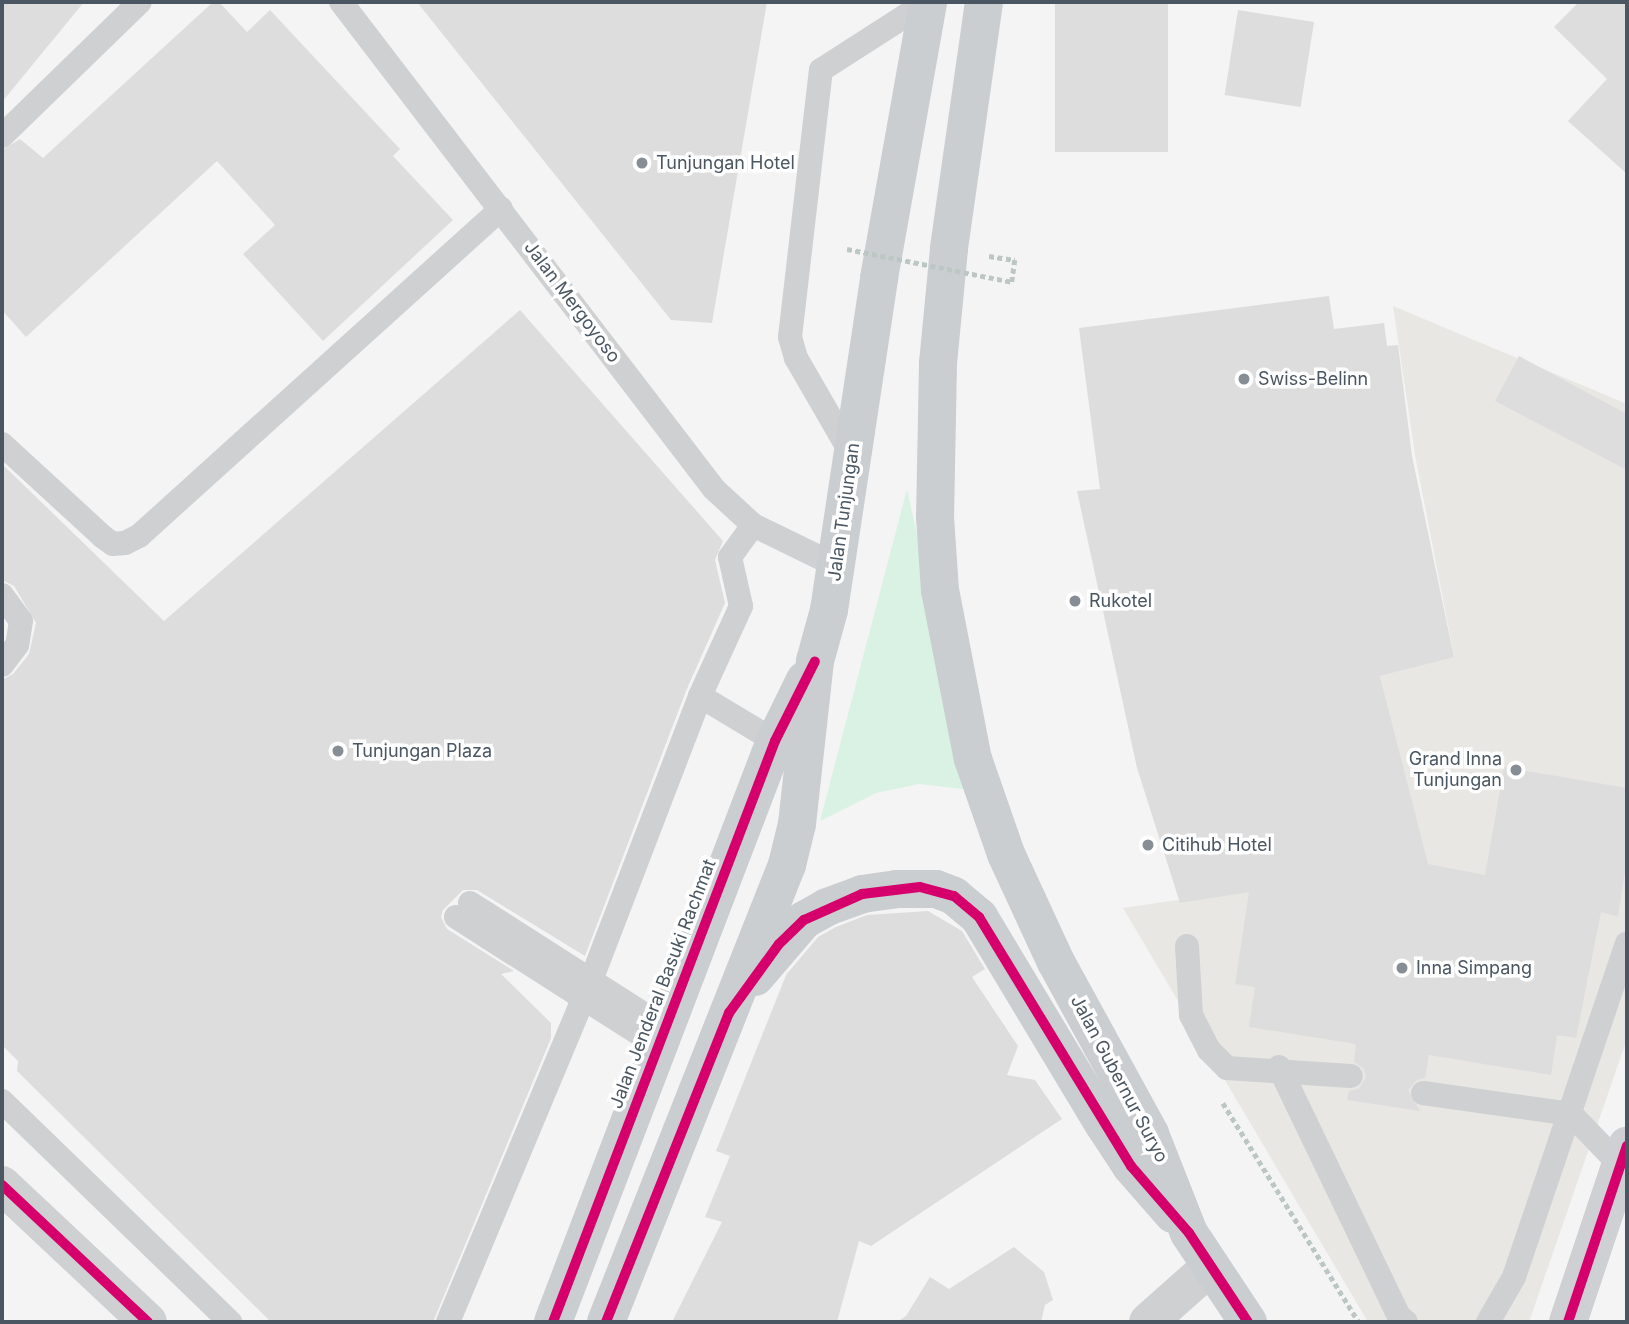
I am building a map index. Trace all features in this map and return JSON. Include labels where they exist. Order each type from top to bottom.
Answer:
[{"type":"main road","name":"Jalan Tunjungan","points":[[729,1013],[787,865],[797,824],[815,661],[829,610],[852,455],[928,2]]},
{"type":"main road","name":"Jalan Gubernur Suryo","points":[[984,2],[949,248],[938,363],[935,517],[940,590],[974,759],[998,831],[1056,962],[1150,1134],[1189,1233],[1248,1322]]},
{"type":"main road","name":"Jalan Jenderal Basuki Rachmat","points":[[553,1322],[775,741],[815,661]]},
{"type":"main road","points":[[606,1322],[729,1013],[779,944],[804,920],[862,894],[897,889],[936,889],[954,896],[979,917],[1131,1166],[1189,1233]]},
{"type":"street","points":[[1568,1322],[1624,1155]]},
{"type":"street","points":[[2,1185],[148,1322]]},
{"type":"street","points":[[1148,1322],[1210,1267]]},
{"type":"lane","points":[[2,136],[139,2]]},
{"type":"lane","name":"Jalan Mergoyoso","points":[[341,2],[714,489],[753,525],[835,565]]},
{"type":"lane","points":[[852,455],[796,358],[790,337],[821,70],[928,2]]},
{"type":"lane","points":[[2,443],[103,537],[113,544],[125,543],[139,536],[501,209]]},
{"type":"lane","points":[[448,1322],[586,992],[700,696],[741,606],[730,557],[753,525]]},
{"type":"lane","points":[[2,595],[21,621],[17,645],[2,665]]},
{"type":"lane","points":[[700,696],[775,741]]},
{"type":"lane","points":[[463,910],[586,992],[661,1036]]},
{"type":"lane","points":[[1488,1322],[1514,1277],[1627,944]]},
{"type":"lane","points":[[1187,946],[1191,1015],[1209,1049],[1227,1068],[1279,1068],[1351,1076]]},
{"type":"lane","points":[[1279,1068],[1399,1316],[1406,1322]]},
{"type":"lane","points":[[1423,1093],[1571,1114],[1624,1155]]},
{"type":"lane","points":[[2,1101],[230,1322]]},
{"type":"path","points":[[848,249],[1012,282],[1015,260]]},
{"type":"path","points":[[1216,1091],[1360,1322]]},
{"type":"shaded area","name":"Grand Inna Tunjungan","points":[[1393,306],[1627,404],[1627,1039],[1529,1322],[1368,1322],[1123,908],[1427,863],[1380,676],[1454,656],[1415,455]]},
{"type":"green space","points":[[907,489],[972,790],[919,784],[876,793],[820,821]]},
{"type":"building","points":[[2,2],[84,2],[2,102]]},
{"type":"building","points":[[213,2],[219,2],[247,32],[270,10],[400,149],[393,156],[453,220],[323,341],[243,254],[275,225],[217,161],[26,337],[2,310],[2,150],[20,139],[43,158]]},
{"type":"building","name":"Tunjungan Hotel","points":[[417,2],[767,2],[712,323],[671,320]]},
{"type":"building","points":[[1055,2],[1168,2],[1168,152],[1055,152]]},
{"type":"building","points":[[1579,2],[1627,2],[1627,174],[1568,121],[1607,79],[1554,27]]},
{"type":"building","points":[[1238,10],[1314,22],[1301,107],[1225,95]]},
{"type":"building","points":[[1329,296],[1334,329],[1384,323],[1387,346],[1398,345],[1412,456],[1454,657],[1380,676],[1428,864],[1485,875],[1504,767],[1627,788],[1627,859],[1618,917],[1601,912],[1576,1038],[1557,1035],[1551,1075],[1429,1055],[1425,1078],[1417,1080],[1408,1090],[1420,1111],[1347,1100],[1349,1091],[1358,1089],[1366,1078],[1364,1069],[1354,1062],[1356,1044],[1249,1027],[1255,987],[1235,984],[1249,892],[1180,903],[1137,768],[1077,491],[1100,489],[1079,328]]},
{"type":"building","name":"Tunjungan Plaza","points":[[520,310],[723,541],[715,560],[725,603],[686,691],[585,956],[477,890],[463,890],[443,910],[441,917],[447,929],[514,971],[501,974],[551,1023],[551,1038],[433,1322],[271,1322],[17,1071],[18,1061],[2,1045],[2,680],[13,674],[29,654],[36,623],[14,586],[2,580],[2,464],[164,621]]},
{"type":"building","points":[[1519,356],[1627,414],[1627,470],[1495,401]]},
{"type":"building","points":[[928,911],[962,931],[985,969],[972,977],[1018,1046],[1007,1075],[1035,1080],[1062,1119],[871,1246],[859,1241],[837,1322],[672,1322],[722,1222],[705,1217],[730,1156],[716,1151],[786,975],[818,937],[836,927],[867,915]]},
{"type":"building","points":[[1014,1247],[1044,1272],[1053,1300],[1045,1305],[1041,1322],[897,1322],[906,1316],[930,1277],[949,1289]]},
{"type":"cycle path","points":[[553,1322],[775,741],[815,661]]},
{"type":"cycle path","points":[[606,1322],[729,1013],[779,944],[804,920],[862,894],[920,887],[954,896],[979,917],[1131,1166],[1189,1233],[1248,1322]]},
{"type":"cycle path","points":[[1568,1322],[1627,1146]]},
{"type":"cycle path","points":[[2,1185],[148,1322]]},
{"type":"place","name":"Tunjungan Hotel","points":[[642,163]]},
{"type":"place","name":"Swiss-Belinn","points":[[1244,379]]},
{"type":"place","name":"Rukotel","points":[[1075,601]]},
{"type":"place","name":"Tunjungan Plaza","points":[[338,751]]},
{"type":"place","name":"Grand Inna Tunjungan","points":[[1516,770]]},
{"type":"place","name":"Citihub Hotel","points":[[1148,845]]},
{"type":"place","name":"Inna Simpang","points":[[1402,968]]}]
